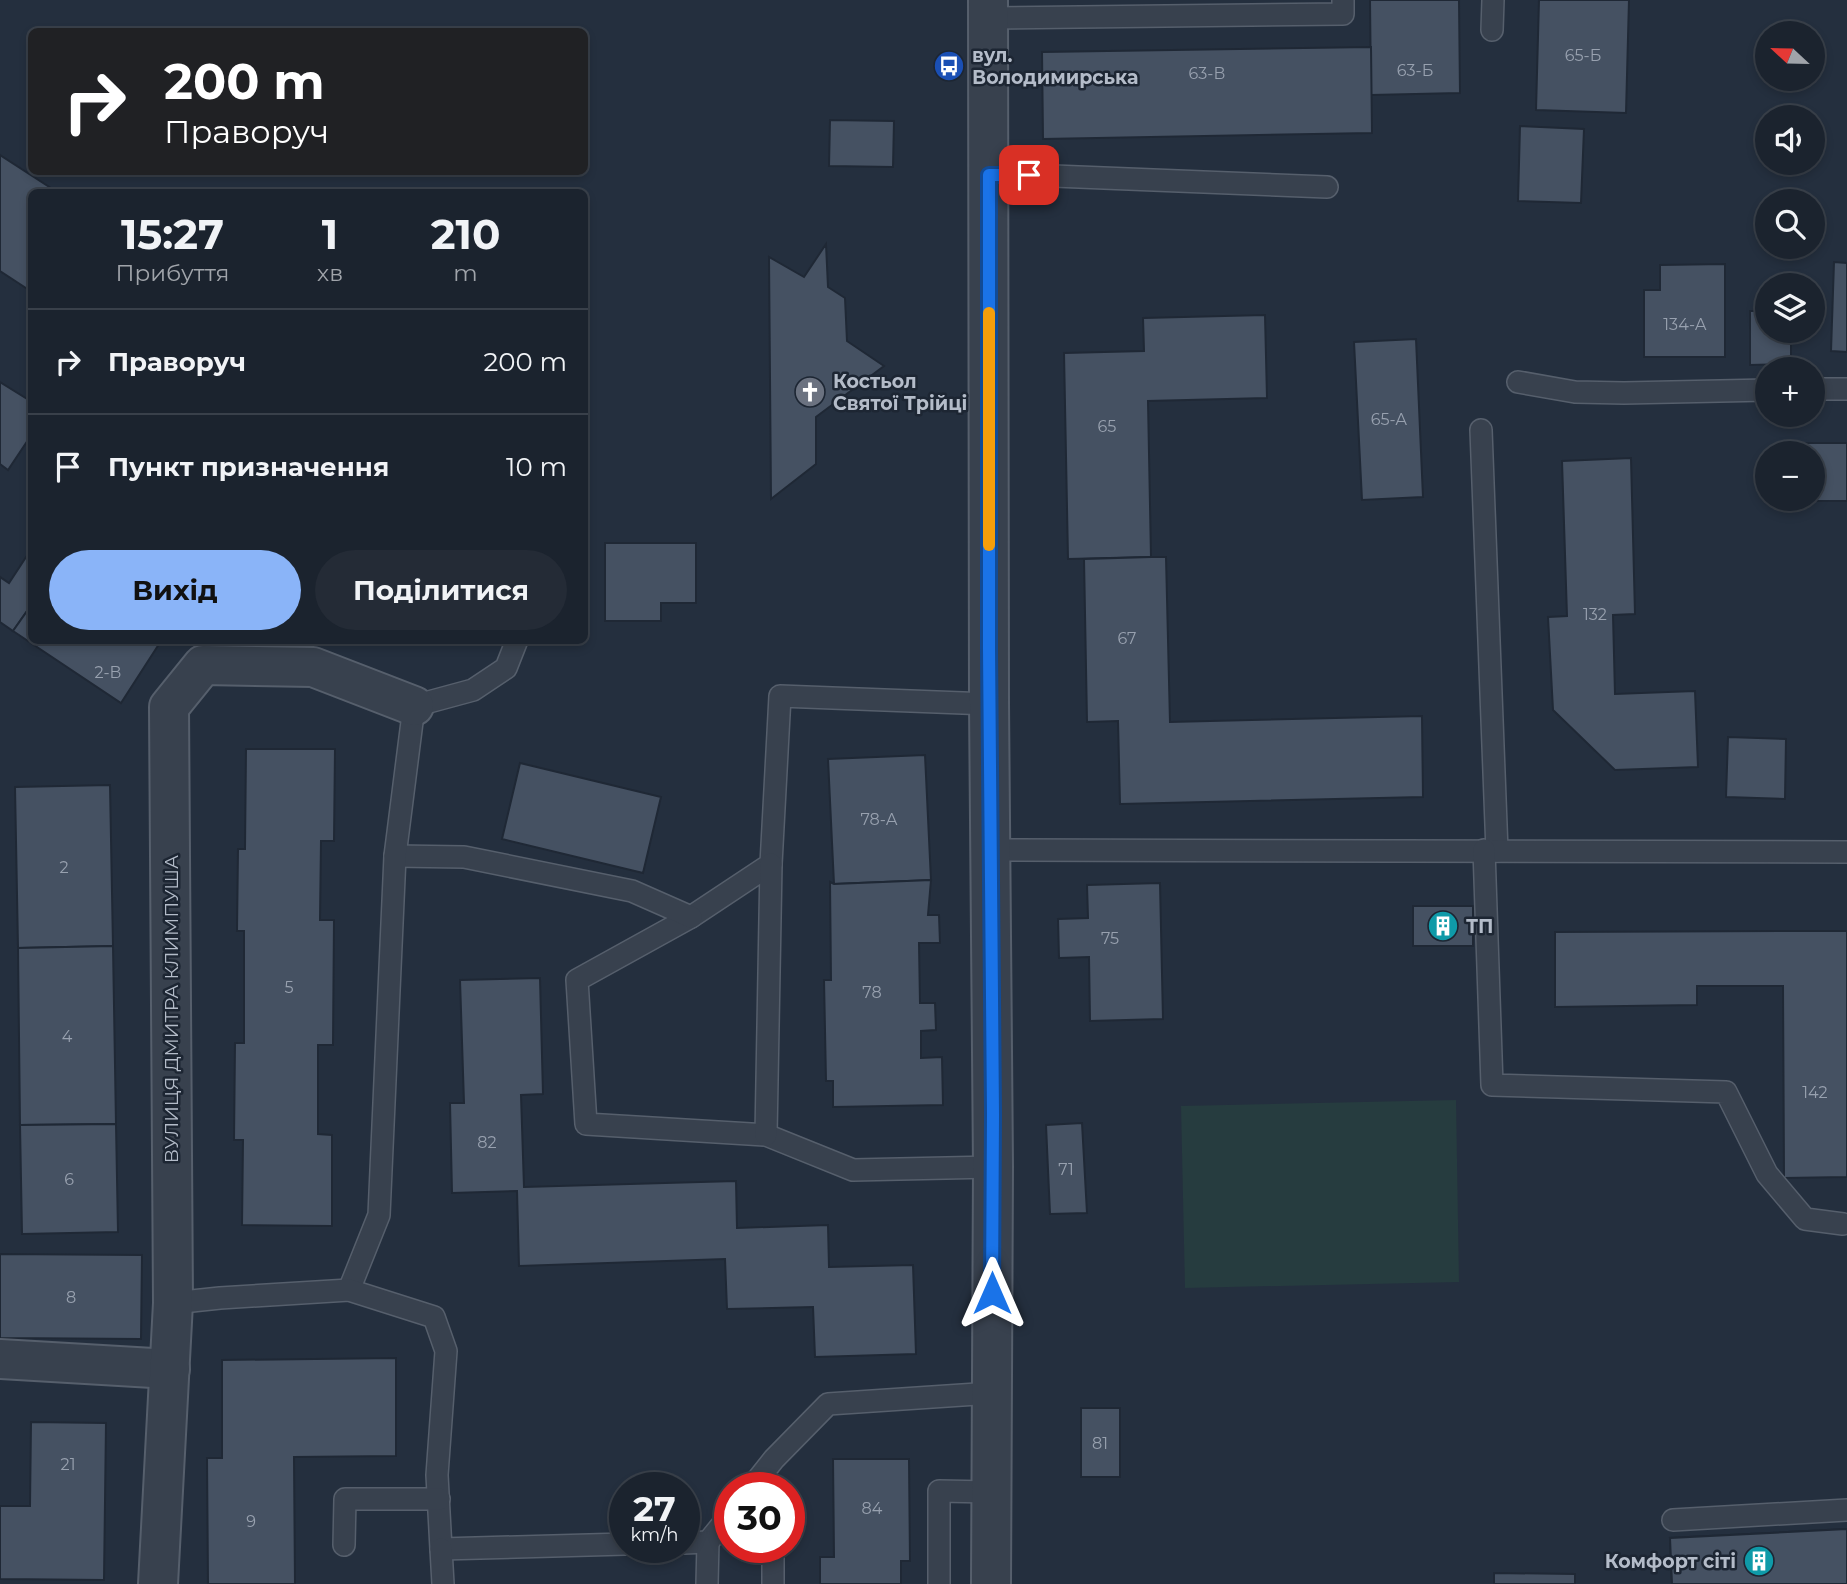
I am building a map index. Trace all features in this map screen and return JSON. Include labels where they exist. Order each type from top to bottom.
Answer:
[{"type":"street","points":[[988,9],[993,1167],[991,1584]]},
{"type":"street","name":"ВУЛИЦЯ ДМИТРА КЛИМПУША","points":[[158,1584],[173,1303],[169,708],[203,665],[313,667],[414,706]]},
{"type":"street","points":[[0,1359],[170,1369]]},
{"type":"lane","points":[[988,9],[1343,14],[1343,0]]},
{"type":"lane","points":[[1492,30],[1493,0]]},
{"type":"lane","points":[[989,175],[1326,187]]},
{"type":"lane","points":[[1518,382],[1575,392],[1755,390]]},
{"type":"lane","points":[[1825,389],[1847,389]]},
{"type":"lane","points":[[1481,430],[1491,850],[1492,1085],[1726,1092],[1768,1174],[1805,1219],[1843,1224]]},
{"type":"lane","points":[[349,1290],[379,1215],[395,856],[414,706],[473,690],[506,668],[515,644]]},
{"type":"lane","points":[[766,1135],[771,864],[780,696],[989,704]]},
{"type":"lane","points":[[991,850],[1847,852]]},
{"type":"lane","points":[[395,856],[464,857],[632,891],[691,916]]},
{"type":"lane","points":[[771,864],[691,916],[577,980],[586,1124],[766,1135],[853,1170],[993,1167]]},
{"type":"lane","points":[[173,1303],[349,1290],[434,1317],[446,1351],[437,1475],[443,1584]]},
{"type":"lane","points":[[764,1472],[828,1404],[992,1393]]},
{"type":"lane","points":[[774,1459],[774,1472]]},
{"type":"lane","points":[[939,1584],[939,1491],[991,1492]]},
{"type":"lane","points":[[344,1545],[345,1499],[439,1499]]},
{"type":"lane","points":[[1673,1520],[1847,1510]]},
{"type":"lane","points":[[707,1584],[708,1542],[714,1535]]},
{"type":"lane","points":[[700,1542],[708,1542]]},
{"type":"lane","points":[[441,1549],[609,1544]]},
{"type":"lane","points":[[773,1584],[774,1563]]},
{"type":"green space","points":[[1456,1100],[1459,1282],[1185,1288],[1181,1106]]},
{"type":"building","points":[[1370,0],[1459,0],[1460,93],[1371,95]]},
{"type":"building","points":[[1539,0],[1629,0],[1626,113],[1536,110]]},
{"type":"building","points":[[1371,47],[1372,133],[1043,139],[1042,52]]},
{"type":"building","points":[[830,120],[894,121],[893,167],[829,166]]},
{"type":"building","points":[[1520,126],[1584,129],[1581,203],[1518,201]]},
{"type":"building","points":[[0,155],[52,189],[28,189],[28,289],[0,271]]},
{"type":"building","name":"Костьол Святої Трійці","points":[[826,244],[828,287],[845,298],[847,341],[884,366],[816,417],[816,464],[771,499],[769,257],[804,277]]},
{"type":"building","points":[[1834,262],[1847,263],[1847,352],[1831,351]]},
{"type":"building","points":[[1725,264],[1725,357],[1644,357],[1644,290],[1660,290],[1660,265]]},
{"type":"building","points":[[1750,311],[1755,311],[1755,343],[1791,343],[1791,357],[1755,357],[1755,365],[1750,365]]},
{"type":"building","points":[[1265,315],[1267,398],[1148,401],[1151,557],[1068,559],[1064,353],[1144,351],[1143,318]]},
{"type":"building","points":[[1416,339],[1423,497],[1362,500],[1354,342]]},
{"type":"building","points":[[0,382],[28,400],[28,440],[8,470],[0,464]]},
{"type":"building","points":[[1825,443],[1847,443],[1847,501],[1825,501]]},
{"type":"building","points":[[1631,458],[1635,614],[1613,615],[1615,694],[1695,691],[1698,767],[1615,770],[1553,710],[1548,617],[1567,616],[1562,461]]},
{"type":"building","points":[[605,543],[696,543],[696,603],[661,603],[661,621],[605,621]]},
{"type":"building","points":[[28,554],[28,610],[13,631],[0,622],[0,577],[9,583]]},
{"type":"building","points":[[1166,557],[1170,722],[1422,716],[1423,797],[1120,804],[1118,721],[1087,722],[1084,559]]},
{"type":"building","points":[[28,610],[28,641],[13,631]]},
{"type":"building","points":[[32,644],[159,644],[121,703]]},
{"type":"building","points":[[1728,737],[1786,739],[1785,799],[1726,797]]},
{"type":"building","points":[[246,749],[335,749],[334,841],[321,841],[320,920],[334,920],[333,1045],[318,1045],[318,1134],[332,1135],[332,1226],[242,1225],[243,1140],[234,1140],[235,1043],[244,1043],[244,931],[237,931],[238,849],[245,849]]},
{"type":"building","points":[[925,755],[931,880],[834,884],[828,759]]},
{"type":"building","points":[[520,763],[661,797],[643,873],[502,839]]},
{"type":"building","points":[[110,785],[113,946],[18,948],[15,787]]},
{"type":"building","points":[[931,880],[928,915],[939,915],[940,943],[919,943],[920,1003],[935,1003],[936,1030],[921,1031],[921,1058],[942,1057],[943,1105],[833,1107],[833,1081],[826,1081],[824,980],[831,980],[830,882]]},
{"type":"building","points":[[1160,883],[1163,1019],[1090,1021],[1089,957],[1059,958],[1058,919],[1088,918],[1087,885]]},
{"type":"building","name":"ТП","points":[[1413,906],[1473,906],[1473,946],[1413,946]]},
{"type":"building","points":[[1847,931],[1847,1177],[1784,1178],[1783,986],[1697,986],[1697,1005],[1555,1007],[1555,932]]},
{"type":"building","points":[[113,946],[116,1124],[20,1125],[18,948]]},
{"type":"building","points":[[540,978],[543,1094],[521,1095],[524,1187],[736,1181],[737,1228],[828,1225],[829,1267],[913,1265],[916,1354],[815,1357],[813,1307],[727,1309],[725,1259],[519,1266],[517,1191],[452,1193],[450,1103],[464,1103],[460,980]]},
{"type":"building","points":[[1082,1123],[1087,1213],[1050,1214],[1046,1125]]},
{"type":"building","points":[[116,1124],[118,1232],[22,1234],[20,1125]]},
{"type":"building","points":[[0,1254],[142,1255],[141,1339],[0,1338]]},
{"type":"building","points":[[396,1358],[396,1456],[294,1457],[295,1584],[208,1584],[207,1458],[222,1458],[222,1360]]},
{"type":"building","points":[[1081,1408],[1120,1408],[1120,1477],[1081,1477]]},
{"type":"building","points":[[31,1422],[106,1423],[104,1580],[0,1579],[0,1506],[30,1506]]},
{"type":"building","points":[[833,1459],[909,1459],[910,1561],[901,1561],[901,1584],[820,1584],[820,1557],[834,1557]]},
{"type":"building","name":"Комфорт сіті","points":[[1847,1529],[1847,1584],[1672,1584],[1670,1538]]},
{"type":"building","name":"Комфорт сіті","points":[[1847,1529],[1847,1584],[1672,1584],[1670,1538]]},
{"type":"building","points":[[1494,1573],[1575,1574],[1575,1584],[1494,1584]]},
{"type":"slow traffic","points":[[989,313],[989,545]]},
{"type":"place","name":"вул. Володимирська","points":[[949,66]]},
{"type":"place","name":"Костьол Святої Трійці","points":[[810,392]]},
{"type":"place","name":"ТП","points":[[1443,926]]},
{"type":"place","name":"Комфорт сіті","points":[[1759,1561]]},
{"type":"route","points":[[992,1293],[989,175],[1029,175]]}]
